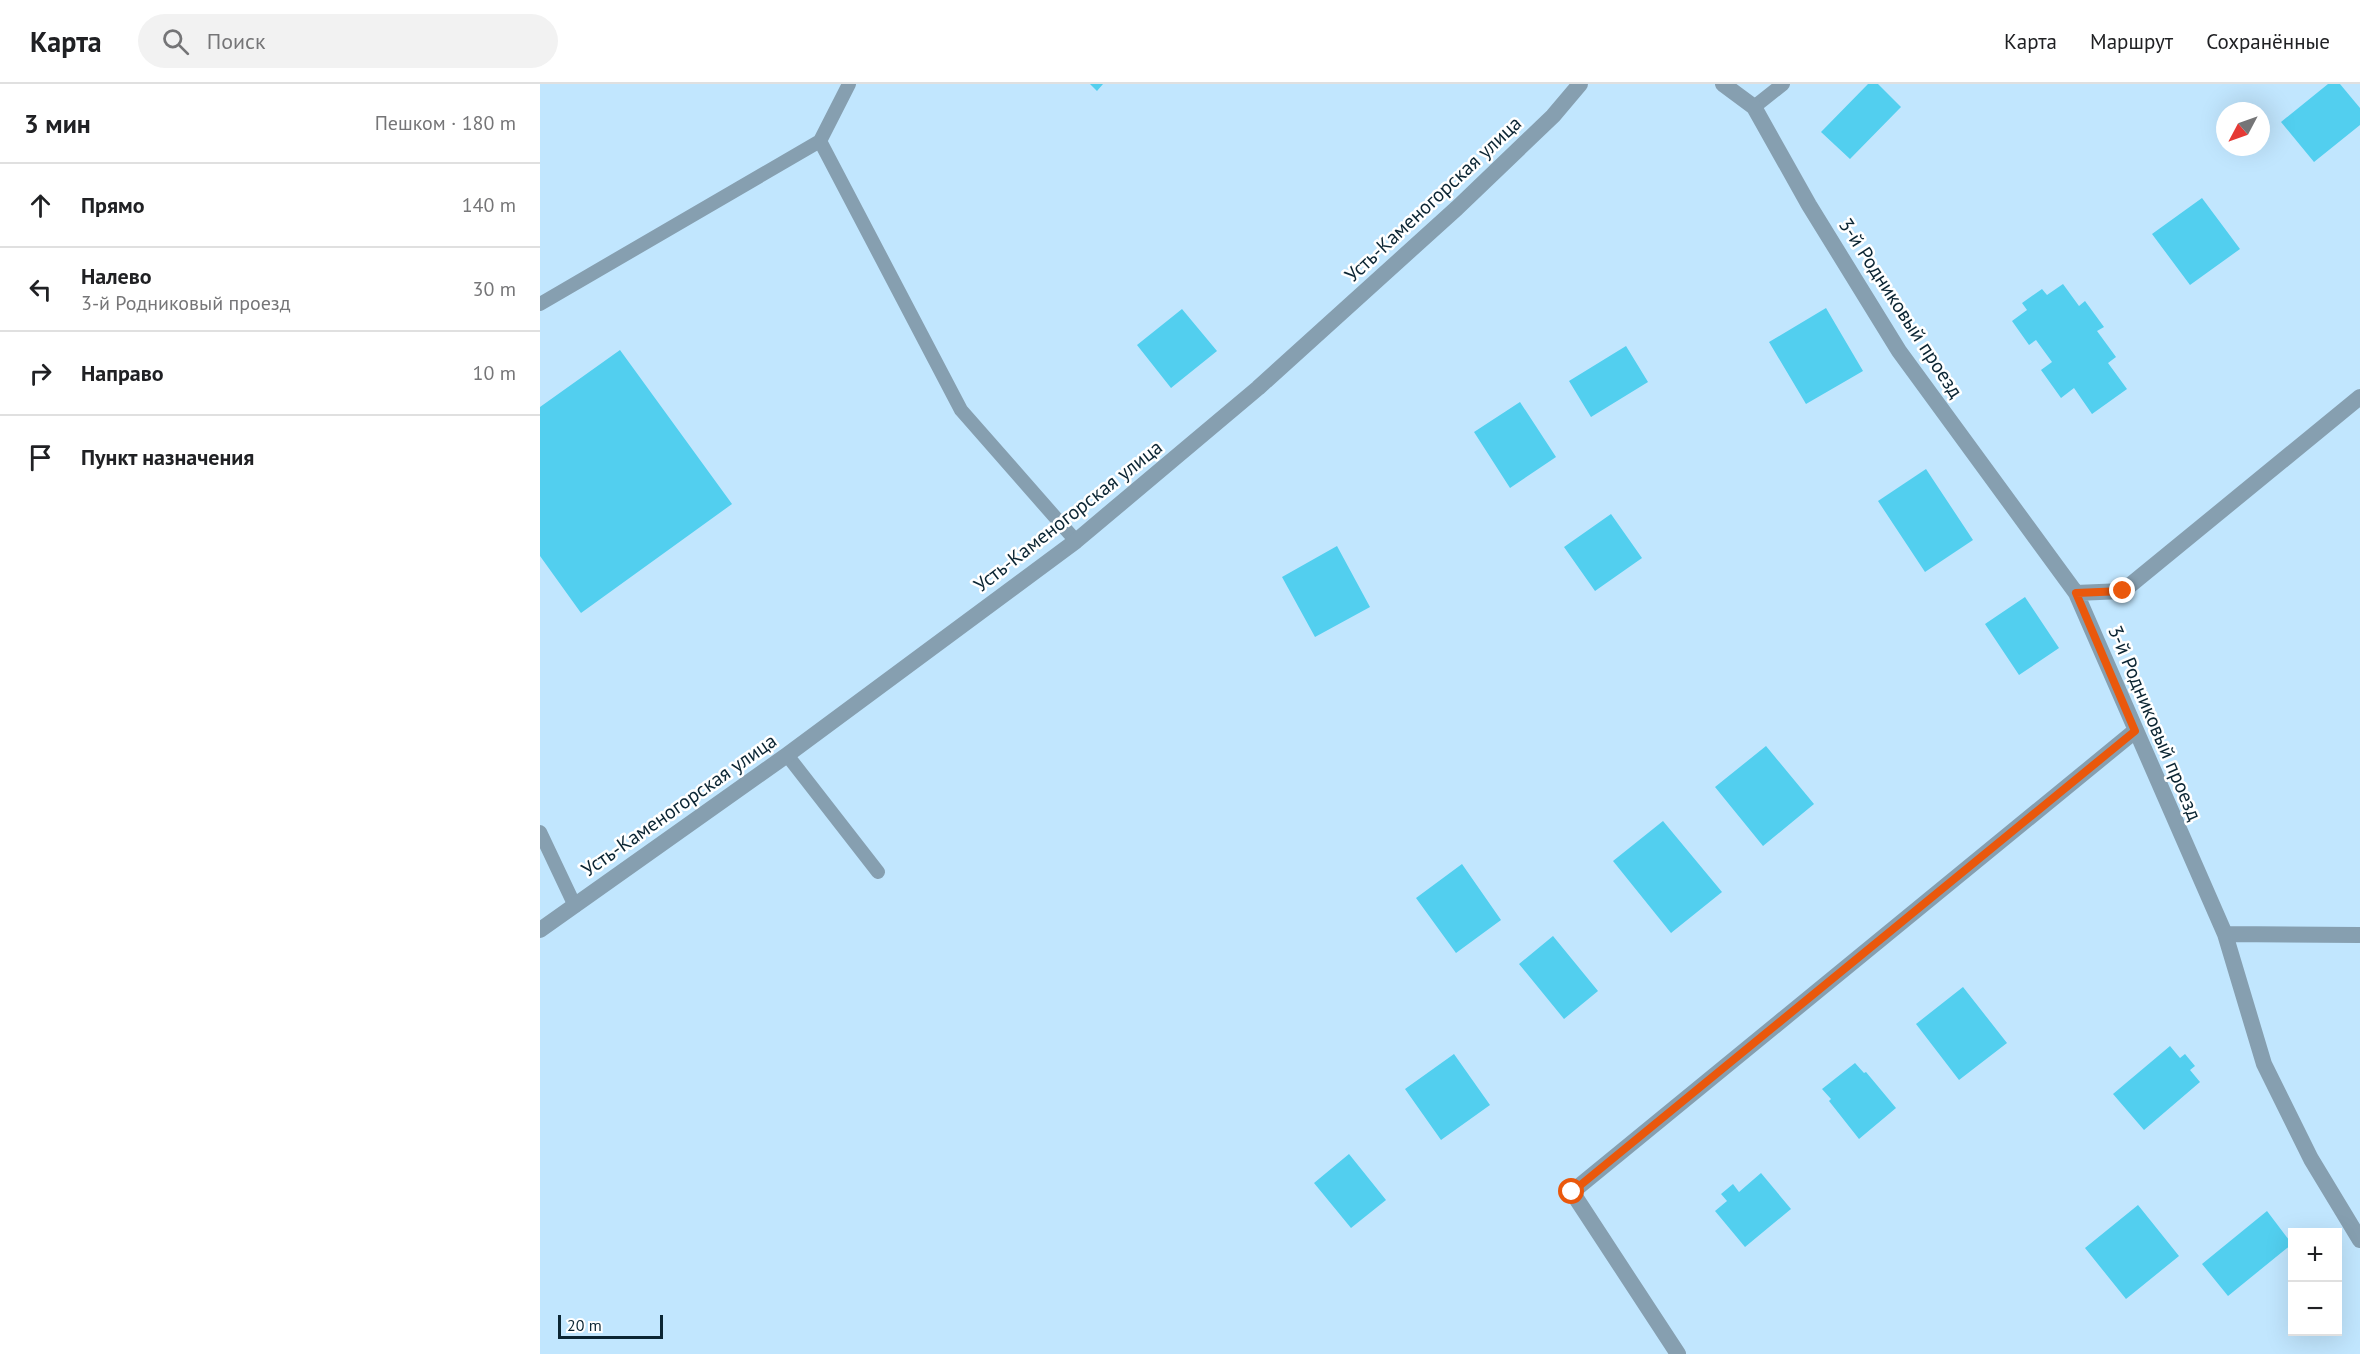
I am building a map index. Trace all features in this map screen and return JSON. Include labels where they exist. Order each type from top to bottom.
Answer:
[{"type":"street","name":"Усть-Каменогорская улица","points":[[540,930],[787,755],[1076,541],[1258,388],[1457,208],[1553,116],[1580,84]]},
{"type":"street","name":"3-й Родниковый проезд","points":[[1723,84],[1754,107],[1809,205],[1899,351],[2076,593],[2224,934],[2264,1064],[2311,1159],[2360,1240]]},
{"type":"street","points":[[2076,593],[2123,591],[2360,397]]},
{"type":"street","points":[[1678,1354],[1572,1192],[2135,731]]},
{"type":"street","points":[[2224,934],[2360,935]]},
{"type":"lane","points":[[540,304],[820,141],[849,84]]},
{"type":"lane","points":[[1754,107],[1783,84]]},
{"type":"lane","points":[[820,141],[961,410],[1076,541]]},
{"type":"lane","points":[[787,755],[878,872]]},
{"type":"lane","points":[[540,832],[574,906]]},
{"type":"building","points":[[1090,84],[1103,84],[1097,91]]},
{"type":"building","points":[[1868,84],[1878,84],[1901,107],[1850,159],[1821,132]]},
{"type":"building","points":[[2328,84],[2340,84],[2360,108],[2360,125],[2314,162],[2281,122]]},
{"type":"building","points":[[2202,198],[2240,249],[2190,285],[2152,234]]},
{"type":"building","points":[[2063,284],[2079,306],[2085,301],[2104,327],[2097,331],[2116,357],[2108,363],[2127,389],[2092,414],[2074,388],[2061,398],[2041,370],[2052,362],[2036,340],[2029,345],[2012,321],[2027,310],[2022,303],[2042,289],[2047,295]]},
{"type":"building","points":[[1826,308],[1863,371],[1806,404],[1769,342]]},
{"type":"building","points":[[1182,309],[1217,351],[1171,388],[1137,345]]},
{"type":"building","points":[[1626,346],[1648,382],[1591,417],[1569,381]]},
{"type":"building","points":[[620,350],[732,504],[581,613],[540,556],[540,407]]},
{"type":"building","points":[[1520,402],[1556,457],[1510,488],[1474,432]]},
{"type":"building","points":[[1926,469],[1973,540],[1925,572],[1878,501]]},
{"type":"building","points":[[1611,514],[1642,558],[1595,591],[1564,547]]},
{"type":"building","points":[[1337,546],[1370,607],[1315,637],[1282,577]]},
{"type":"building","points":[[2025,597],[2059,648],[2019,675],[1985,624]]},
{"type":"building","points":[[1766,746],[1814,804],[1763,846],[1715,787]]},
{"type":"building","points":[[1663,821],[1722,892],[1671,933],[1613,861]]},
{"type":"building","points":[[1462,864],[1501,920],[1456,953],[1416,898]]},
{"type":"building","points":[[1553,936],[1598,991],[1564,1019],[1519,964]]},
{"type":"building","points":[[1963,987],[2007,1043],[1959,1080],[1916,1024]]},
{"type":"building","points":[[2170,1046],[2180,1058],[2185,1054],[2195,1066],[2190,1070],[2200,1082],[2144,1130],[2113,1094]]},
{"type":"building","points":[[1454,1054],[1490,1105],[1441,1140],[1405,1089]]},
{"type":"building","points":[[1855,1063],[1864,1073],[1866,1072],[1896,1108],[1859,1139],[1822,1089]]},
{"type":"building","points":[[1349,1154],[1386,1200],[1351,1228],[1314,1183]]},
{"type":"building","points":[[1761,1173],[1791,1209],[1745,1247],[1715,1211],[1727,1201],[1721,1194],[1733,1184],[1739,1192]]},
{"type":"building","points":[[2138,1205],[2179,1256],[2126,1299],[2085,1248]]},
{"type":"building","points":[[2267,1211],[2288,1239],[2288,1247],[2228,1296],[2202,1264]]},
{"type":"route","points":[[1572,1192],[2135,731],[2076,593],[2123,591]]}]
